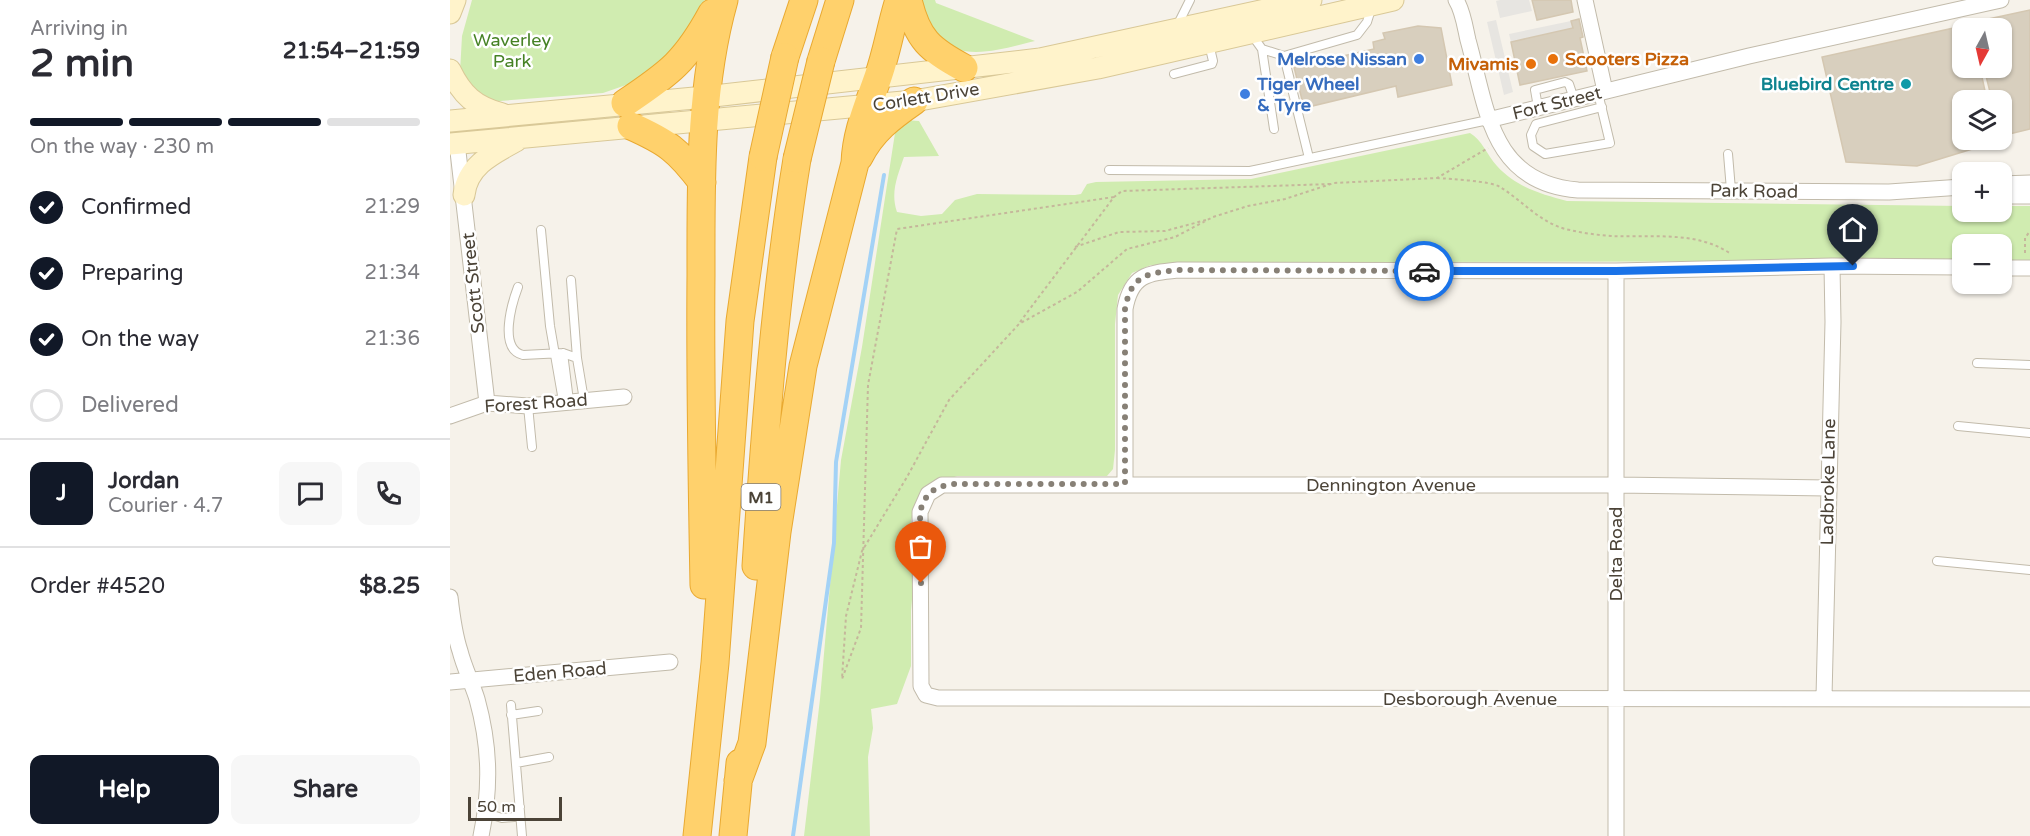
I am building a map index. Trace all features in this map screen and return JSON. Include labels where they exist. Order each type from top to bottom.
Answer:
[{"type":"highway","points":[[715,663],[704,596],[701,391],[702,182],[705,109],[714,39],[722,0]]},
{"type":"highway","points":[[702,182],[679,152],[628,115],[686,56],[722,0]]},
{"type":"highway","name":"M1","points":[[697,836],[715,663],[740,321],[763,158],[785,57],[804,0]]},
{"type":"highway","name":"M1","points":[[733,836],[771,359],[782,258],[797,159],[821,61],[840,0]]},
{"type":"highway","points":[[738,781],[752,743],[777,532],[803,366],[855,163],[866,106],[878,78],[899,0]]},
{"type":"highway","points":[[908,0],[915,27],[922,38],[939,54],[964,68]]},
{"type":"highway","points":[[855,163],[870,138],[885,121],[914,100]]},
{"type":"main road","points":[[450,13],[455,0]]},
{"type":"main road","name":"Corlett Drive","points":[[705,109],[878,78],[1040,59],[1172,32],[1257,9],[1311,0]]},
{"type":"main road","name":"Corlett Drive","points":[[450,121],[508,115],[628,115],[705,109],[866,106],[914,100],[1098,68],[1209,43],[1256,41],[1394,0]]},
{"type":"main road","points":[[450,70],[471,102],[488,110],[508,115]]},
{"type":"main road","name":"Corlett Drive","points":[[452,139],[524,136],[628,115]]},
{"type":"main road","points":[[464,195],[465,183],[479,164],[524,136]]},
{"type":"street","points":[[1585,0],[1602,97]]},
{"type":"street","name":"Fort Street","points":[[1488,120],[1574,99],[1602,97],[2001,0]]},
{"type":"street","name":"Park Road","points":[[1458,1],[1488,120],[1499,141],[1518,168],[1537,181],[1563,189],[1889,192],[1952,195]]},
{"type":"street","name":"Scott Street","points":[[452,139],[464,195],[487,403]]},
{"type":"street","points":[[2012,184],[2030,183]]},
{"type":"street","name":"Park Road","points":[[1925,193],[1952,189]]},
{"type":"street","points":[[2012,196],[2030,196]]},
{"type":"street","points":[[1125,484],[1125,309],[1132,288],[1143,276],[1151,273],[1218,270],[1616,271],[1832,266],[1952,267]]},
{"type":"street","name":"Ladbroke Lane","points":[[1824,697],[1827,488],[1833,322],[1832,266]]},
{"type":"street","points":[[2012,268],[2028,268]]},
{"type":"street","name":"Delta Road","points":[[1616,271],[1616,836]]},
{"type":"street","name":"Forest Road","points":[[450,416],[487,403],[528,406],[624,396]]},
{"type":"street","name":"Dennington Avenue","points":[[921,681],[920,512],[923,501],[934,488],[954,484],[1616,484],[1827,488]]},
{"type":"street","points":[[450,597],[453,626],[460,653],[471,680],[484,732],[489,785],[481,836]]},
{"type":"street","name":"Eden Road","points":[[450,682],[670,662]]},
{"type":"street","name":"Desborough Avenue","points":[[921,681],[926,695],[938,699],[1824,697],[2030,699]]},
{"type":"lane","points":[[1172,32],[1185,14],[1190,0]]},
{"type":"lane","points":[[1256,41],[1284,56],[1358,35],[1367,22],[1373,5]]},
{"type":"lane","points":[[1256,41],[1274,129]]},
{"type":"lane","points":[[1174,74],[1212,64],[1209,43]]},
{"type":"lane","points":[[1284,56],[1309,158]]},
{"type":"lane","points":[[1602,97],[1610,143],[1545,154],[1533,146],[1531,135],[1536,124],[1602,97]]},
{"type":"lane","name":"Fort Street","points":[[1109,170],[1237,172],[1488,120]]},
{"type":"lane","points":[[1728,154],[1731,190]]},
{"type":"lane","points":[[541,230],[550,326],[572,401]]},
{"type":"lane","points":[[571,280],[577,358],[572,401]]},
{"type":"lane","points":[[518,287],[508,335],[515,351],[523,355],[559,353],[577,358]]},
{"type":"lane","points":[[1977,363],[2030,365]]},
{"type":"lane","points":[[528,406],[532,447]]},
{"type":"lane","points":[[1958,426],[2030,433]]},
{"type":"lane","points":[[1936,561],[2030,570]]},
{"type":"lane","points":[[511,705],[522,836]]},
{"type":"lane","points":[[512,715],[538,711]]},
{"type":"lane","points":[[516,763],[549,757]]},
{"type":"lane","points":[[486,813],[502,818],[514,817],[520,807]]},
{"type":"path","points":[[1437,178],[1499,141]]},
{"type":"path","points":[[1114,197],[897,229],[868,385],[862,551],[861,628],[842,679],[846,616],[862,551],[907,477],[949,400],[1019,324],[1075,247],[1114,197],[1122,191],[1437,178],[1498,185],[1530,211],[1567,230],[1610,236],[1648,235],[1686,238],[1722,248],[1732,254],[1742,268]]},
{"type":"path","points":[[1075,247],[1119,232],[1165,231],[1248,206],[1285,199],[1334,183]]},
{"type":"path","points":[[1019,324],[1077,292],[1127,249],[1175,237],[1213,218]]},
{"type":"path","points":[[2028,268],[2025,238],[2030,231]]},
{"type":"green space","name":"Waverley Park","points":[[472,0],[705,0],[658,74],[603,93],[487,102],[460,72],[462,36]]},
{"type":"green space","points":[[915,0],[935,0],[936,3],[1035,41],[984,52],[958,50],[947,45],[937,36]]},
{"type":"green space","points":[[904,120],[919,121],[939,156],[904,157],[897,177],[894,198],[897,212],[921,216],[942,214],[955,200],[977,194],[1075,195],[1081,194],[1087,184],[1096,182],[1251,179],[1470,133],[1497,166],[1512,179],[1538,192],[1567,201],[1952,206],[1952,222],[2012,222],[2012,206],[2030,206],[2030,261],[2012,261],[2012,234],[1952,234],[1952,261],[1151,265],[1132,273],[1118,295],[1115,324],[1113,469],[1107,476],[957,476],[931,485],[919,501],[911,520],[914,575],[911,611],[911,666],[897,704],[871,709],[873,728],[868,757],[870,836],[804,836],[820,699],[841,460],[862,347],[895,133]]},
{"type":"shaded area","points":[[1529,0],[1532,11],[1500,18],[1496,1]]},
{"type":"shaded area","points":[[1496,20],[1513,92],[1504,95],[1487,22]]},
{"type":"shaded area","points":[[1571,21],[1573,28],[1511,42],[1509,34]]},
{"type":"building","points":[[1532,0],[1571,0],[1573,12],[1537,20]]},
{"type":"building","points":[[2030,10],[2030,129],[2012,133],[2012,90],[1990,90],[1986,78],[2012,78],[2012,18],[1993,18]]},
{"type":"building","points":[[1579,19],[1583,37],[1580,38],[1587,71],[1520,85],[1511,42],[1573,28],[1571,21]]},
{"type":"building","points":[[1418,26],[1441,28],[1452,85],[1398,97],[1396,86],[1304,108],[1294,67],[1374,49],[1373,42],[1385,39],[1383,33]]},
{"type":"building","name":"Bluebird Centre","points":[[1952,28],[1952,78],[1982,78],[1985,90],[1952,90],[1952,150],[1969,150],[1917,166],[1846,162],[1822,57]]},
{"type":"waterway","points":[[793,836],[834,543],[836,462],[884,175]]},
{"type":"way so far","points":[[921,583],[920,512],[923,501],[934,488],[954,484],[1125,484],[1125,309],[1132,288],[1143,276],[1178,270],[1424,271]]},
{"type":"place","name":"Melrose Nissan","points":[[1419,59]]},
{"type":"place","name":"Scooters Pizza","points":[[1553,59]]},
{"type":"place","name":"Mivamis","points":[[1531,64]]},
{"type":"place","name":"Bluebird Centre","points":[[1906,84]]},
{"type":"place","name":"Tiger Wheel & Tyre","points":[[1245,94]]},
{"type":"route","points":[[1424,271],[1616,271],[1853,266]]}]
